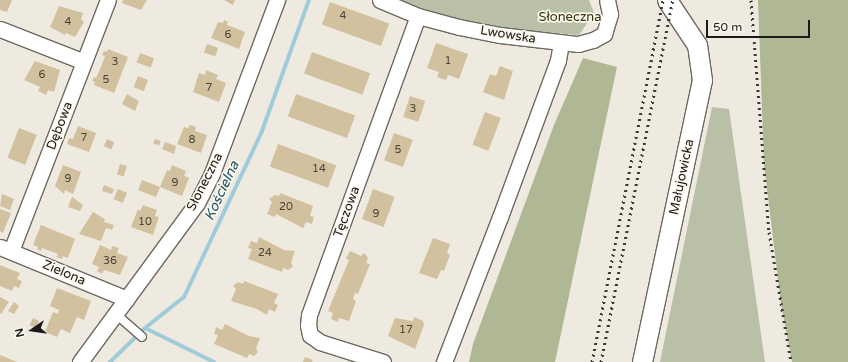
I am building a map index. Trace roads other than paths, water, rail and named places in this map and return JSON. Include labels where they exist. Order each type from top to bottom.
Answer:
[{"type":"street","name":"Dębowa","points":[[6,249],[84,62],[108,0]]},
{"type":"street","name":"Słoneczna","points":[[80,362],[117,314],[197,203],[212,174],[277,0]]},
{"type":"street","name":"Lwowska","points":[[380,0],[418,16],[486,33],[561,43],[584,43],[604,34],[610,14],[607,0]]},
{"type":"street","name":"Małujowicka","points":[[642,362],[702,80],[697,45],[668,0]]},
{"type":"street","name":"Tęczowa","points":[[383,362],[320,342],[310,335],[308,325],[309,315],[418,16]]},
{"type":"street","points":[[0,29],[84,62]]},
{"type":"street","points":[[444,362],[503,210],[558,60],[561,43]]},
{"type":"street","name":"Zielona","points":[[6,249],[127,299]]},
{"type":"lane","points":[[117,314],[142,337]]},
{"type":"waterway","name":"Kościelna","points":[[110,362],[145,328],[184,297],[262,131],[309,0]]},
{"type":"waterway","points":[[145,328],[214,362]]},
{"type":"railway","points":[[592,362],[663,0]]},
{"type":"railway","points":[[601,362],[673,0]]},
{"type":"railway","points":[[751,0],[769,232],[791,362]]}]
